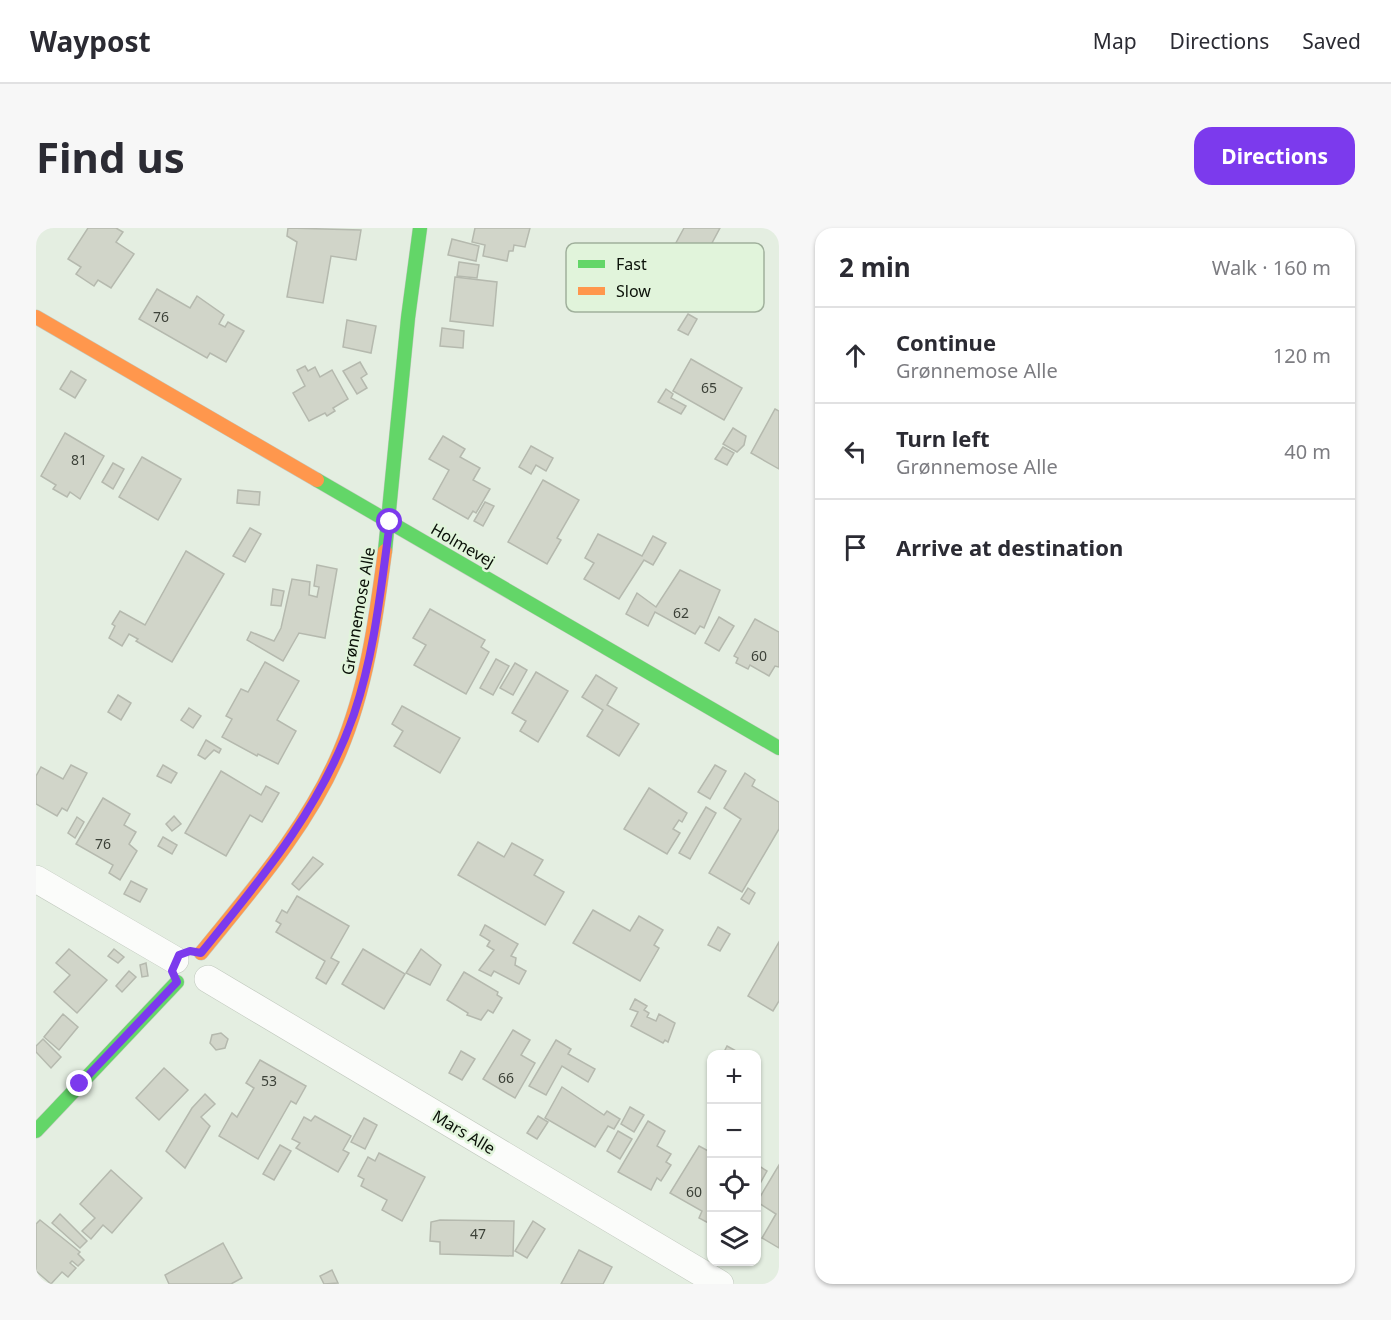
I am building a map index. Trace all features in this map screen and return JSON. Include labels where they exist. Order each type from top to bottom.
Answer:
[{"type":"street","name":"Grønnemose Alle","points":[[204,966],[299,828],[331,772],[354,713],[371,651],[390,522],[411,286],[420,228]]},
{"type":"street","name":"Holmevej","points":[[36,317],[779,748]]},
{"type":"street","points":[[36,879],[176,971],[193,989],[204,966]]},
{"type":"street","name":"Mars Alle","points":[[204,966],[720,1284]]},
{"type":"street","points":[[36,1131],[176,971]]},
{"type":"building","points":[[88,228],[116,228],[123,232],[116,242],[134,254],[111,288],[98,280],[94,286],[76,274],[81,267],[68,259]]},
{"type":"building","points":[[288,228],[361,230],[356,260],[331,256],[323,303],[287,297],[297,242],[287,236]]},
{"type":"building","points":[[475,228],[530,228],[525,247],[514,245],[513,251],[509,251],[507,261],[483,256],[485,245],[472,242]]},
{"type":"building","points":[[684,228],[720,228],[712,243],[676,243]]},
{"type":"building","points":[[452,239],[479,246],[476,261],[448,255]]},
{"type":"building","points":[[459,262],[479,265],[477,278],[457,276]]},
{"type":"building","points":[[455,277],[497,282],[493,326],[450,321]]},
{"type":"building","points":[[157,289],[190,308],[197,296],[224,315],[219,324],[225,327],[228,322],[244,331],[226,362],[210,353],[207,358],[139,319]]},
{"type":"building","points":[[688,314],[697,319],[688,335],[678,330]]},
{"type":"building","points":[[347,320],[376,326],[371,353],[343,347]]},
{"type":"building","points":[[442,328],[464,331],[463,348],[440,346]]},
{"type":"building","points":[[691,359],[742,388],[724,420],[673,391]]},
{"type":"building","points":[[360,362],[367,374],[361,378],[367,388],[357,394],[343,371]]},
{"type":"building","points":[[305,366],[308,371],[315,367],[320,377],[332,370],[348,399],[333,408],[335,411],[327,416],[325,413],[309,421],[293,393],[305,386],[297,370]]},
{"type":"building","points":[[71,371],[86,380],[75,398],[60,389]]},
{"type":"building","points":[[666,389],[673,394],[671,398],[686,406],[681,414],[658,402]]},
{"type":"building","points":[[775,409],[779,411],[779,469],[751,453]]},
{"type":"building","points":[[733,428],[746,436],[744,445],[737,452],[723,444]]},
{"type":"building","points":[[65,433],[104,456],[80,499],[70,492],[67,497],[53,489],[56,485],[41,476]]},
{"type":"building","points":[[443,436],[465,449],[460,457],[480,468],[473,480],[490,489],[476,513],[473,511],[468,519],[433,499],[449,470],[429,459]]},
{"type":"building","points":[[531,446],[553,458],[546,471],[536,465],[531,474],[519,467]]},
{"type":"building","points":[[723,447],[734,453],[727,465],[715,459]]},
{"type":"building","points":[[142,457],[181,479],[158,520],[119,497]]},
{"type":"building","points":[[113,463],[124,469],[113,489],[102,482]]},
{"type":"building","points":[[543,480],[579,500],[557,538],[561,540],[547,564],[508,542]]},
{"type":"building","points":[[238,490],[260,492],[259,505],[237,503]]},
{"type":"building","points":[[485,502],[494,506],[483,526],[474,521]]},
{"type":"building","points":[[250,528],[261,534],[245,562],[233,556]]},
{"type":"building","points":[[598,534],[642,556],[653,536],[666,543],[653,565],[644,560],[619,599],[584,579],[594,563],[585,558]]},
{"type":"building","points":[[186,551],[224,574],[172,662],[136,641],[138,639],[129,634],[122,646],[109,638],[115,626],[112,624],[120,611],[145,625]]},
{"type":"building","points":[[317,565],[337,569],[325,638],[299,633],[283,661],[247,640],[251,632],[274,641],[281,628],[292,579],[310,582],[309,595],[317,597],[319,587],[314,586]]},
{"type":"building","points":[[680,570],[720,590],[704,628],[700,626],[695,634],[655,612],[648,626],[626,614],[637,593],[656,607]]},
{"type":"building","points":[[273,589],[284,591],[281,606],[271,605]]},
{"type":"building","points":[[430,609],[485,640],[481,647],[489,652],[466,694],[414,665],[426,645],[413,638]]},
{"type":"building","points":[[719,617],[734,626],[719,651],[705,643]]},
{"type":"building","points":[[755,619],[779,632],[779,667],[775,666],[769,676],[750,665],[748,669],[736,663],[738,658],[734,656]]},
{"type":"building","points":[[496,659],[509,666],[493,695],[480,688]]},
{"type":"building","points":[[265,662],[299,681],[277,720],[296,731],[278,764],[258,754],[257,756],[222,737],[232,719],[226,716],[241,689],[248,692]]},
{"type":"building","points":[[515,663],[527,670],[513,695],[500,688]]},
{"type":"building","points":[[536,672],[568,691],[538,742],[520,731],[526,721],[512,713]]},
{"type":"building","points":[[596,675],[617,688],[607,705],[639,724],[619,756],[587,736],[603,710],[582,697]]},
{"type":"building","points":[[118,695],[131,703],[121,720],[108,712]]},
{"type":"building","points":[[402,706],[460,738],[440,773],[394,746],[403,731],[392,724]]},
{"type":"building","points":[[189,708],[201,716],[193,728],[181,720]]},
{"type":"building","points":[[206,740],[221,749],[219,753],[214,750],[205,759],[198,755]]},
{"type":"building","points":[[71,765],[87,773],[67,811],[62,808],[57,816],[36,804],[36,776],[41,767],[63,779]]},
{"type":"building","points":[[163,765],[177,773],[171,783],[157,776]]},
{"type":"building","points":[[715,765],[726,771],[710,799],[698,792]]},
{"type":"building","points":[[221,771],[261,795],[266,786],[279,793],[262,822],[250,815],[226,856],[185,833]]},
{"type":"building","points":[[745,773],[755,780],[752,786],[779,802],[779,829],[742,892],[709,873],[741,819],[724,808]]},
{"type":"building","points":[[649,788],[687,813],[682,822],[679,820],[673,829],[680,833],[667,854],[624,829]]},
{"type":"building","points":[[103,798],[130,814],[124,825],[136,832],[129,844],[137,851],[120,880],[109,873],[113,865],[76,844]]},
{"type":"building","points":[[706,807],[716,813],[690,859],[679,853]]},
{"type":"building","points":[[174,816],[181,824],[172,831],[166,824]]},
{"type":"building","points":[[77,817],[84,822],[75,838],[68,833]]},
{"type":"building","points":[[163,837],[177,845],[172,854],[158,846]]},
{"type":"building","points":[[478,842],[504,857],[512,843],[543,860],[534,875],[564,892],[545,925],[458,875]]},
{"type":"building","points":[[313,857],[323,864],[299,890],[292,884]]},
{"type":"building","points":[[131,881],[147,889],[140,902],[124,894]]},
{"type":"building","points":[[748,888],[755,893],[749,904],[741,899]]},
{"type":"building","points":[[297,896],[349,926],[331,958],[339,962],[326,984],[316,978],[325,961],[276,932],[281,924],[276,921],[282,910],[287,913]]},
{"type":"building","points":[[593,910],[630,931],[639,916],[663,930],[654,945],[659,948],[640,981],[573,943]]},
{"type":"building","points":[[485,925],[518,944],[511,956],[516,958],[515,965],[526,971],[519,984],[494,971],[491,976],[479,970],[494,950],[487,946],[490,941],[480,935]]},
{"type":"building","points":[[718,927],[730,934],[720,951],[708,945]]},
{"type":"building","points":[[779,942],[779,1001],[773,1011],[748,996]]},
{"type":"building","points":[[69,949],[107,980],[77,1013],[54,992],[70,975],[56,963]]},
{"type":"building","points":[[114,949],[124,957],[118,963],[108,956]]},
{"type":"building","points":[[363,949],[405,974],[384,1009],[342,984]]},
{"type":"building","points":[[421,949],[441,965],[430,985],[406,973]]},
{"type":"building","points":[[146,963],[148,976],[142,977],[140,965]]},
{"type":"building","points":[[129,971],[136,977],[122,992],[116,986]]},
{"type":"building","points":[[464,972],[498,992],[497,995],[502,998],[493,1013],[488,1010],[481,1020],[467,1015],[468,1013],[447,1000]]},
{"type":"building","points":[[635,999],[647,1006],[644,1010],[649,1013],[647,1017],[656,1021],[659,1014],[675,1023],[668,1042],[665,1040],[663,1043],[631,1026],[638,1012],[630,1009]]},
{"type":"building","points":[[63,1014],[78,1027],[59,1050],[44,1037]]},
{"type":"building","points":[[513,1030],[530,1040],[521,1055],[535,1063],[515,1098],[483,1079]]},
{"type":"building","points":[[221,1033],[228,1039],[225,1048],[216,1050],[210,1043],[212,1035]]},
{"type":"building","points":[[43,1039],[61,1057],[51,1068],[36,1052],[36,1046]]},
{"type":"building","points":[[556,1040],[571,1049],[568,1054],[595,1069],[588,1082],[562,1066],[546,1095],[529,1086]]},
{"type":"building","points":[[461,1051],[475,1059],[462,1080],[449,1073]]},
{"type":"building","points":[[260,1060],[306,1086],[296,1104],[291,1101],[258,1159],[219,1136],[232,1113],[237,1117],[254,1088],[246,1083]]},
{"type":"building","points":[[164,1068],[188,1090],[159,1120],[136,1098]]},
{"type":"building","points":[[562,1087],[604,1115],[607,1111],[620,1119],[614,1129],[608,1126],[595,1147],[545,1118]]},
{"type":"building","points":[[205,1094],[215,1104],[201,1117],[210,1126],[185,1168],[166,1151],[192,1108]]},
{"type":"building","points":[[630,1107],[644,1115],[634,1132],[621,1124]]},
{"type":"building","points":[[315,1116],[351,1136],[343,1150],[349,1153],[338,1172],[296,1148],[300,1143],[292,1139],[304,1117],[311,1121]]},
{"type":"building","points":[[538,1116],[548,1122],[537,1139],[527,1133]]},
{"type":"building","points":[[364,1118],[377,1125],[365,1149],[351,1142]]},
{"type":"building","points":[[648,1121],[665,1131],[657,1146],[671,1154],[666,1162],[671,1165],[661,1181],[657,1178],[651,1190],[618,1172]]},
{"type":"building","points":[[618,1131],[632,1139],[620,1159],[607,1151]]},
{"type":"building","points":[[280,1145],[291,1151],[274,1180],[263,1174]]},
{"type":"building","points":[[699,1146],[707,1150],[707,1222],[699,1218],[702,1211],[670,1193]]},
{"type":"building","points":[[379,1153],[425,1177],[402,1221],[382,1210],[387,1200],[361,1186],[364,1179],[358,1176],[368,1157],[375,1161]]},
{"type":"building","points":[[779,1165],[779,1248],[762,1238],[776,1214],[761,1205],[761,1195]]},
{"type":"building","points":[[761,1167],[767,1171],[761,1182]]},
{"type":"building","points":[[111,1170],[142,1198],[112,1233],[103,1225],[91,1239],[82,1231],[95,1218],[80,1204]]},
{"type":"building","points":[[60,1214],[87,1241],[80,1248],[52,1223]]},
{"type":"building","points":[[40,1220],[80,1252],[78,1254],[84,1260],[78,1266],[72,1261],[70,1263],[76,1268],[68,1277],[62,1272],[51,1284],[36,1271],[36,1224]]},
{"type":"building","points":[[440,1220],[514,1221],[513,1256],[440,1254],[440,1242],[430,1241],[431,1222]]},
{"type":"building","points":[[533,1221],[545,1229],[527,1258],[515,1251]]},
{"type":"building","points":[[223,1243],[242,1278],[231,1284],[169,1284],[165,1275]]},
{"type":"building","points":[[579,1250],[612,1267],[603,1284],[561,1284]]},
{"type":"building","points":[[332,1270],[338,1283],[324,1284],[320,1276]]},
{"type":"traffic: fast","points":[[385,551],[408,318],[420,228]]},
{"type":"traffic: fast","points":[[317,480],[779,748]]},
{"type":"traffic: fast","points":[[36,1131],[177,982]]},
{"type":"traffic: slow","points":[[36,317],[317,480]]},
{"type":"traffic: slow","points":[[201,953],[278,857],[312,806],[340,751],[364,677],[385,551]]},
{"type":"route","points":[[80,1084],[177,982],[172,971],[179,955],[190,951],[201,953],[217,934],[299,828],[331,772],[354,713],[371,651],[390,522]]}]
